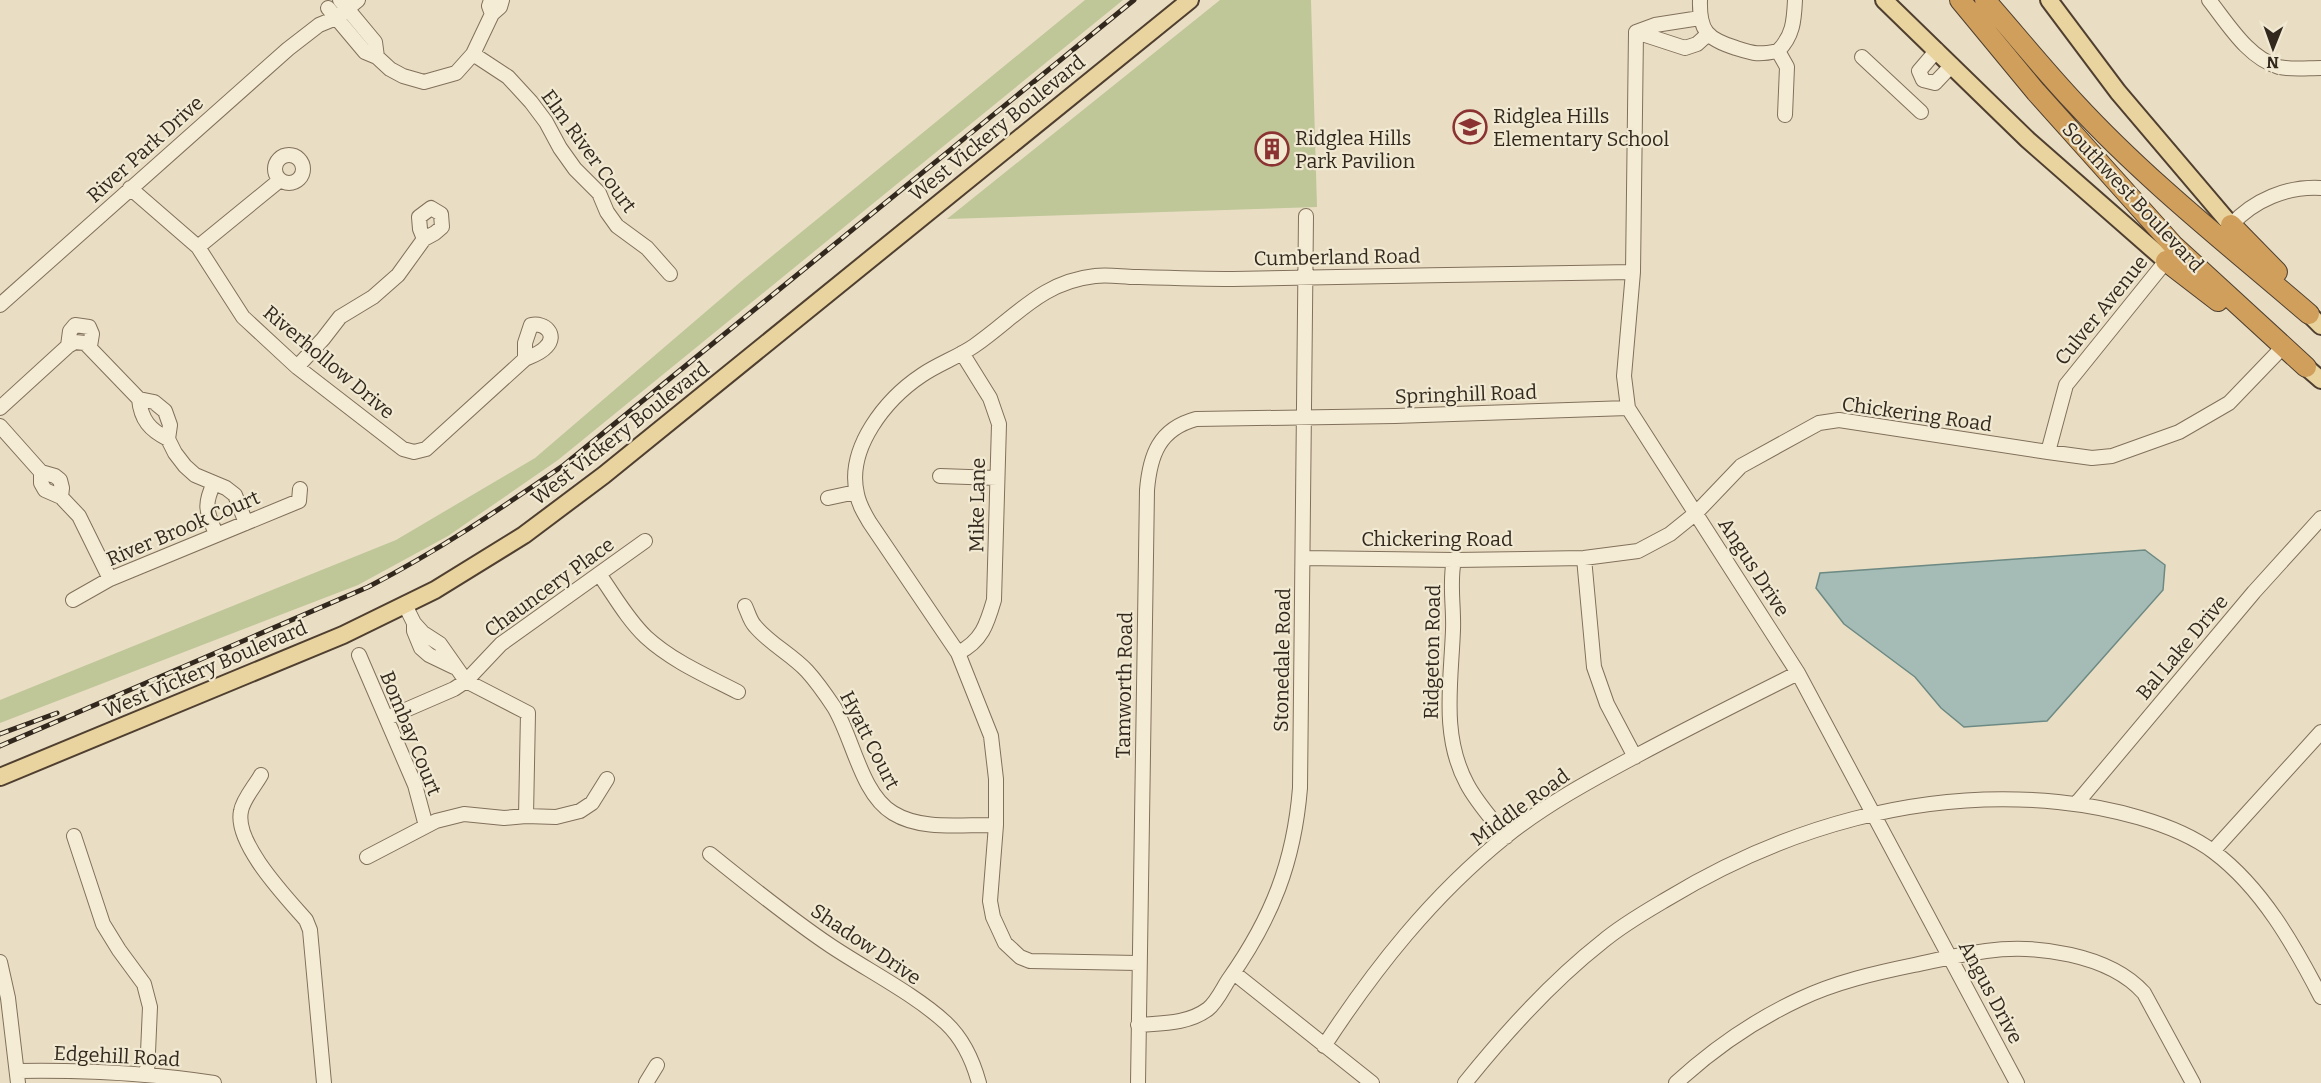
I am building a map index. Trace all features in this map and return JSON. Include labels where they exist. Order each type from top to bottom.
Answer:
[{"type":"highway","name":"Southwest Boulevard","points":[[1960,0],[2036,92],[2173,245],[2313,374]]},
{"type":"highway","name":"Southwest Boulevard","points":[[1985,0],[2075,104],[2103,132],[2185,208],[2315,320]]},
{"type":"highway","points":[[2231,225],[2301,297],[2315,320]]},
{"type":"highway","points":[[2166,261],[2313,374]]},
{"type":"main road","name":"West Vickery Boulevard","points":[[0,777],[343,634],[469,571],[525,535],[577,496],[1190,0]]},
{"type":"main road","name":"Southwest Boulevard","points":[[1884,0],[2028,140],[2166,261]]},
{"type":"main road","points":[[2049,0],[2118,92],[2231,225]]},
{"type":"street","points":[[491,0],[489,6],[492,14]]},
{"type":"street","points":[[341,6],[375,42],[376,57],[403,76],[424,82],[456,73],[473,54],[492,14],[500,7],[502,0]]},
{"type":"street","points":[[1700,0],[1700,18],[1707,35],[1714,41],[1759,55],[1778,51],[1787,42],[1794,26],[1795,0]]},
{"type":"street","points":[[2210,0],[2241,40],[2267,62],[2287,68],[2321,68]]},
{"type":"street","name":"River Park Drive","points":[[0,305],[288,48],[341,6]]},
{"type":"street","points":[[1636,32],[1655,25],[1700,18]]},
{"type":"street","points":[[1636,32],[1685,48],[1697,44],[1707,35]]},
{"type":"street","name":"Angus Drive","points":[[1636,32],[1633,272],[1624,376],[1628,408],[1798,673],[2017,1083]]},
{"type":"street","points":[[1923,80],[1919,71],[1936,50]]},
{"type":"street","points":[[1778,51],[1787,67],[1785,115]]},
{"type":"street","name":"Elm River Court","points":[[473,54],[507,78],[531,102],[546,122],[574,169],[599,193],[607,212],[618,226],[647,248],[670,274]]},
{"type":"street","points":[[1862,57],[1921,112]]},
{"type":"street","points":[[1923,80],[1935,83],[1952,65]]},
{"type":"street","points":[[1904,96],[1923,80]]},
{"type":"street","points":[[198,247],[280,180]]},
{"type":"street","name":"Riverhollow Drive","points":[[130,188],[198,247],[243,316],[297,367],[403,449],[414,452],[426,449],[525,359]]},
{"type":"street","points":[[2231,225],[2254,205],[2268,198],[2294,189],[2321,188]]},
{"type":"street","name":"Stonedale Road","points":[[1138,1025],[1190,1019],[1210,1008],[1268,917],[1281,884],[1298,813],[1306,216]]},
{"type":"street","points":[[297,367],[340,317],[373,297],[398,275],[424,238]]},
{"type":"street","name":"Culver Avenue","points":[[2048,452],[2066,385],[2166,261]]},
{"type":"street","name":"Cumberland Road","points":[[856,492],[855,473],[860,450],[884,410],[900,393],[922,375],[973,347],[1022,306],[1062,283],[1096,276],[1207,279],[1633,272]]},
{"type":"street","points":[[0,408],[68,346],[70,331],[75,326],[82,324],[89,327],[92,334],[90,346],[140,399],[154,402],[165,411],[170,425],[168,439],[185,466],[195,475],[226,488],[235,495],[246,522]]},
{"type":"street","name":"Chickering Road","points":[[1303,558],[1454,560],[1584,558],[1638,550],[1670,534],[1696,513],[1741,466],[1819,423],[1843,420],[2092,458],[2112,456],[2179,432],[2229,403],[2281,349]]},
{"type":"street","name":"Mike Lane","points":[[958,653],[971,647],[981,635],[994,600],[997,478],[997,415],[990,398],[962,352]]},
{"type":"street","points":[[140,399],[141,412],[146,423],[155,433],[168,439]]},
{"type":"street","name":"Springhill Road","points":[[1304,417],[1628,408]]},
{"type":"street","name":"Tamworth Road","points":[[1138,1083],[1138,963],[1149,471],[1158,445],[1167,433],[1190,421],[1304,417]]},
{"type":"street","points":[[0,426],[41,472],[41,483],[45,490],[61,497],[79,516],[110,579]]},
{"type":"street","points":[[940,476],[997,478]]},
{"type":"street","points":[[214,483],[207,498],[206,511],[216,534]]},
{"type":"street","name":"River Brook Court","points":[[72,600],[110,579],[299,501],[300,489]]},
{"type":"street","points":[[828,498],[856,492],[870,523],[958,653],[991,736],[996,779],[996,825],[990,901],[1000,933],[1012,950],[1030,961],[1138,963]]},
{"type":"street","name":"Bal Lake Drive","points":[[2076,804],[2254,592],[2321,518]]},
{"type":"street","name":"Chauncery Place","points":[[387,718],[454,689],[466,681],[501,644],[645,541]]},
{"type":"street","points":[[1584,558],[1594,667],[1607,704],[1635,757]]},
{"type":"street","name":"Ridgeton Road","points":[[1454,560],[1450,731],[1456,758],[1469,787],[1506,837]]},
{"type":"street","points":[[599,574],[634,623],[663,651],[738,693]]},
{"type":"street","points":[[405,605],[414,623],[423,633],[440,644],[466,681],[528,714],[526,816]]},
{"type":"street","name":"Hyatt Court","points":[[745,606],[754,625],[806,670],[827,696],[842,720],[871,791],[881,804],[892,813],[912,822],[996,825]]},
{"type":"street","name":"Bombay Court","points":[[359,656],[415,785],[426,826]]},
{"type":"street","name":"Middle Road","points":[[1324,1046],[1351,1005],[1404,934],[1441,895],[1506,837],[1595,777],[1798,673]]},
{"type":"street","points":[[2213,851],[2319,738]]},
{"type":"street","points":[[261,775],[241,808],[242,832],[257,861],[306,920],[310,930],[324,1083]]},
{"type":"street","points":[[368,857],[436,821],[464,814],[504,818],[556,817],[580,811],[592,803],[607,779]]},
{"type":"street","points":[[1465,1083],[1518,1020],[1558,980],[1602,942],[1631,921],[1730,863],[1815,829],[1874,814],[1962,801],[2033,800],[2097,807],[2139,817],[2192,839],[2213,851],[2249,886],[2267,908],[2305,965],[2321,997]]},
{"type":"street","points":[[74,836],[103,924],[118,950],[144,984],[150,1007],[147,1075]]},
{"type":"street","name":"Shadow Drive","points":[[710,854],[831,946],[945,1022],[964,1046],[979,1083]]},
{"type":"street","points":[[1676,1083],[1721,1046],[1800,999],[1844,982],[1951,957],[1988,951],[2064,954],[2088,959],[2118,972],[2144,993],[2193,1083]]},
{"type":"street","points":[[0,962],[8,998],[18,1077]]},
{"type":"street","points":[[1234,973],[1372,1083]]},
{"type":"street","points":[[646,1083],[657,1065]]},
{"type":"street","points":[[44,1083],[66,1071]]},
{"type":"street","name":"Edgehill Road","points":[[18,1077],[66,1071],[147,1075],[214,1083]]},
{"type":"green space","points":[[1085,0],[1123,0],[558,460],[448,536],[358,585],[0,723],[0,700],[396,540],[535,458],[744,279]]},
{"type":"green space","points":[[1220,0],[1311,0],[1317,207],[947,219]]},
{"type":"water","points":[[2145,550],[2165,565],[2163,590],[2047,721],[1964,727],[1941,708],[1915,677],[1844,624],[1816,588],[1820,573]]},
{"type":"railway","points":[[0,746],[368,587],[419,559],[492,513],[564,465],[1134,0]]},
{"type":"railway","points":[[0,734],[57,713]]},
{"type":"place","name":"Ridglea Hills Elementary School","points":[[1470,127]]},
{"type":"place","name":"Ridglea Hills Park Pavilion","points":[[1272,149]]}]
